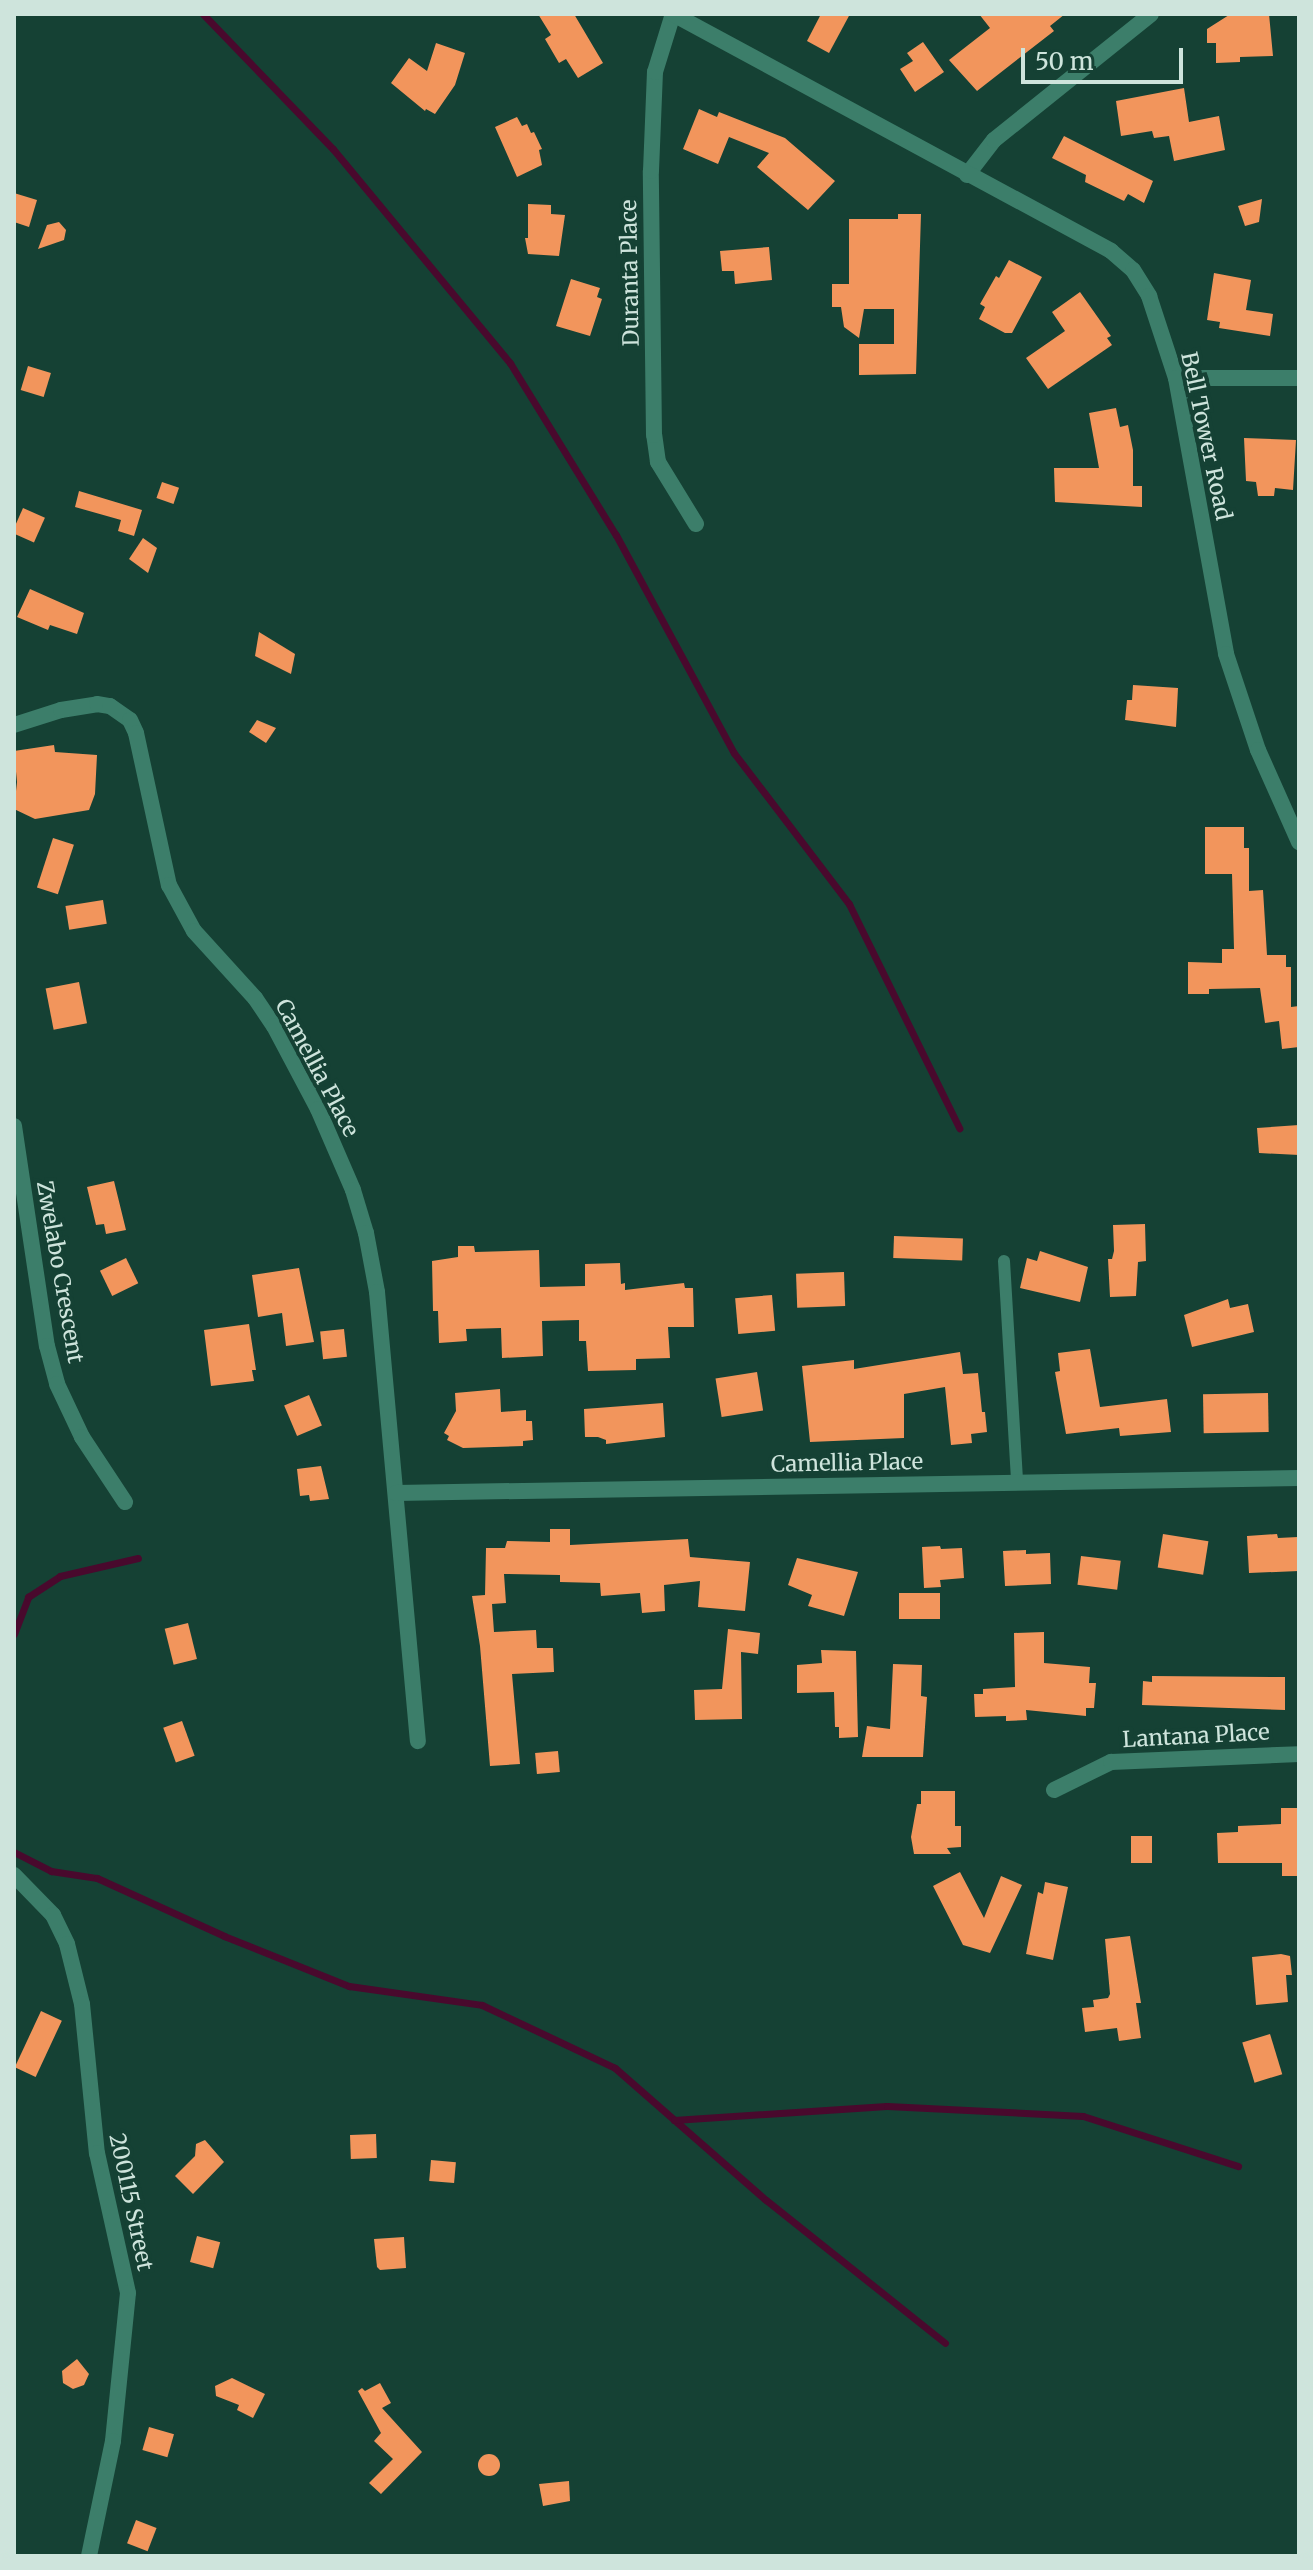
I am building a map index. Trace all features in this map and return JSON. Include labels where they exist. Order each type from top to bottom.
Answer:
[{"type":"street","name":"Bell Tower Road","points":[[673,14],[697,20],[967,175],[1111,251],[1133,270],[1149,296],[1176,378],[1226,654],[1258,750],[1299,842]]},
{"type":"street","name":"Duranta Place","points":[[673,14],[655,72],[651,171],[654,435],[658,462],[696,524]]},
{"type":"street","points":[[967,175],[994,140],[1151,14]]},
{"type":"street","points":[[1176,378],[1299,378]]},
{"type":"street","name":"Camellia Place","points":[[14,725],[61,710],[97,704],[110,706],[122,713],[136,733],[169,885],[194,931],[255,998],[274,1026],[318,1109],[353,1190],[366,1233],[377,1292],[418,1741]]},
{"type":"street","name":"Zwelabo Crescent","points":[[14,1126],[47,1346],[57,1384],[82,1437],[125,1502]]},
{"type":"street","name":"Camellia Place","points":[[396,1493],[1299,1478]]},
{"type":"street","name":"Lantana Place","points":[[1054,1790],[1111,1762],[1299,1754]]},
{"type":"street","name":"200115 Street","points":[[14,1875],[53,1915],[67,1944],[87,2037],[88,2088],[97,2153],[128,2293],[113,2441],[89,2556]]},
{"type":"lane","points":[[1004,1261],[1017,1482]]},
{"type":"building","points":[[538,14],[574,14],[603,63],[578,78],[566,59],[559,63],[545,39],[551,35]]},
{"type":"building","points":[[821,14],[850,14],[829,53],[807,41]]},
{"type":"building","points":[[979,14],[1065,14],[1050,26],[1054,31],[977,91],[949,60],[990,28]]},
{"type":"building","points":[[1269,14],[1273,56],[1240,57],[1240,62],[1216,63],[1216,43],[1207,43],[1207,29],[1229,15]]},
{"type":"building","points":[[923,42],[944,72],[915,92],[900,69],[913,61],[907,53]]},
{"type":"building","points":[[436,43],[465,53],[455,85],[435,114],[425,111],[391,83],[409,58],[427,71]]},
{"type":"building","points":[[1184,88],[1189,122],[1219,116],[1225,150],[1174,161],[1169,136],[1154,138],[1152,131],[1121,136],[1116,101]]},
{"type":"building","points":[[699,109],[717,117],[719,112],[785,138],[835,181],[808,210],[757,167],[769,153],[729,137],[718,164],[683,149]]},
{"type":"building","points":[[517,117],[522,126],[527,124],[531,133],[534,132],[542,149],[539,150],[542,165],[517,177],[495,127]]},
{"type":"building","points":[[1064,136],[1153,181],[1144,203],[1128,194],[1124,201],[1085,182],[1086,175],[1052,158]]},
{"type":"building","points":[[14,193],[37,200],[29,227],[14,222]]},
{"type":"building","points":[[1262,199],[1259,222],[1245,226],[1238,206]]},
{"type":"building","points":[[528,204],[551,205],[551,214],[565,215],[559,256],[528,254],[525,238],[528,238]]},
{"type":"building","points":[[898,214],[921,214],[916,374],[859,375],[859,344],[894,344],[894,309],[864,309],[859,338],[844,327],[841,307],[832,307],[832,284],[849,284],[849,219],[898,219]]},
{"type":"building","points":[[59,222],[66,230],[64,240],[38,249],[47,225]]},
{"type":"building","points":[[769,247],[772,280],[735,284],[734,271],[722,271],[720,251]]},
{"type":"building","points":[[1009,260],[1042,277],[1012,333],[1005,333],[979,319],[985,307],[980,304]]},
{"type":"building","points":[[1214,273],[1251,280],[1246,310],[1273,314],[1270,336],[1219,328],[1220,322],[1207,320]]},
{"type":"building","points":[[571,279],[600,288],[597,297],[602,299],[590,336],[556,326]]},
{"type":"building","points":[[1080,292],[1111,336],[1107,338],[1112,345],[1048,389],[1026,358],[1065,331],[1052,312]]},
{"type":"building","points":[[28,366],[51,373],[44,397],[21,390]]},
{"type":"building","points":[[1116,408],[1120,427],[1128,425],[1133,450],[1133,486],[1142,486],[1142,507],[1055,502],[1054,468],[1099,468],[1089,413]]},
{"type":"building","points":[[1244,438],[1296,440],[1293,490],[1275,488],[1274,496],[1258,496],[1256,482],[1246,481]]},
{"type":"building","points":[[162,482],[179,488],[173,504],[156,498]]},
{"type":"building","points":[[79,491],[142,510],[134,536],[118,531],[121,520],[75,507]]},
{"type":"building","points":[[23,508],[45,518],[34,542],[14,534]]},
{"type":"building","points":[[143,538],[157,548],[148,573],[129,559]]},
{"type":"building","points":[[30,589],[84,613],[77,634],[50,625],[48,630],[17,617]]},
{"type":"building","points":[[259,632],[295,654],[291,674],[255,656]]},
{"type":"building","points":[[1133,685],[1178,688],[1176,727],[1125,720],[1127,700],[1132,700]]},
{"type":"building","points":[[257,720],[276,728],[266,743],[249,732]]},
{"type":"building","points":[[54,745],[55,752],[97,755],[95,794],[89,810],[35,819],[14,809],[17,782],[14,751]]},
{"type":"building","points":[[1205,827],[1244,827],[1244,848],[1249,848],[1249,891],[1263,890],[1267,955],[1286,955],[1286,967],[1291,967],[1291,1007],[1299,1006],[1299,1047],[1282,1049],[1279,1021],[1265,1023],[1260,988],[1209,989],[1209,994],[1188,994],[1188,962],[1222,963],[1222,949],[1234,949],[1232,874],[1205,874]]},
{"type":"building","points":[[53,838],[74,845],[58,894],[37,887]]},
{"type":"building","points":[[103,900],[107,924],[69,930],[65,906]]},
{"type":"building","points":[[79,982],[87,1023],[54,1030],[46,988]]},
{"type":"building","points":[[1299,1125],[1299,1155],[1259,1153],[1257,1128]]},
{"type":"building","points":[[114,1181],[126,1230],[106,1234],[104,1224],[96,1225],[87,1187]]},
{"type":"building","points":[[1145,1224],[1146,1261],[1138,1262],[1136,1296],[1110,1297],[1108,1259],[1112,1259],[1114,1251],[1113,1225]]},
{"type":"building","points":[[894,1236],[963,1238],[962,1260],[893,1258]]},
{"type":"building","points":[[458,1246],[474,1246],[475,1252],[539,1250],[540,1287],[585,1286],[585,1264],[620,1263],[621,1284],[625,1283],[625,1290],[684,1283],[685,1288],[693,1288],[694,1327],[668,1327],[670,1358],[636,1359],[636,1370],[588,1371],[586,1341],[579,1341],[579,1320],[542,1321],[543,1356],[502,1358],[501,1328],[466,1329],[467,1341],[439,1343],[438,1311],[433,1311],[432,1261],[458,1257]]},
{"type":"building","points":[[1040,1251],[1088,1267],[1080,1302],[1020,1288],[1027,1258],[1037,1261]]},
{"type":"building","points":[[126,1258],[138,1283],[112,1296],[100,1271]]},
{"type":"building","points":[[299,1268],[314,1342],[286,1346],[282,1313],[258,1317],[252,1275]]},
{"type":"building","points":[[844,1272],[845,1306],[797,1308],[796,1274]]},
{"type":"building","points":[[772,1295],[775,1331],[738,1334],[735,1298]]},
{"type":"building","points":[[1228,1299],[1230,1308],[1248,1304],[1254,1332],[1192,1347],[1184,1315]]},
{"type":"building","points":[[249,1324],[256,1370],[252,1370],[254,1381],[211,1386],[204,1330]]},
{"type":"building","points":[[344,1329],[347,1357],[323,1359],[320,1332]]},
{"type":"building","points":[[1090,1349],[1100,1407],[1167,1399],[1171,1432],[1120,1436],[1119,1428],[1066,1434],[1055,1372],[1060,1371],[1058,1353]]},
{"type":"building","points":[[960,1352],[963,1374],[978,1373],[982,1412],[985,1412],[987,1432],[971,1434],[972,1443],[951,1445],[945,1387],[904,1394],[904,1438],[810,1442],[802,1366],[854,1360],[854,1369]]},
{"type":"building","points":[[757,1372],[763,1411],[722,1417],[716,1379]]},
{"type":"building","points":[[500,1389],[501,1412],[526,1410],[526,1421],[532,1421],[533,1440],[523,1441],[523,1446],[463,1448],[447,1440],[449,1436],[444,1433],[456,1411],[455,1393]]},
{"type":"building","points":[[1268,1393],[1269,1432],[1204,1433],[1203,1394]]},
{"type":"building","points":[[309,1395],[322,1425],[297,1436],[284,1406]]},
{"type":"building","points":[[663,1403],[665,1437],[606,1444],[606,1440],[598,1437],[585,1437],[584,1409]]},
{"type":"building","points":[[321,1466],[329,1499],[310,1501],[309,1495],[300,1496],[297,1469]]},
{"type":"building","points":[[550,1529],[570,1529],[570,1545],[688,1539],[690,1557],[750,1562],[745,1611],[698,1607],[700,1581],[664,1585],[665,1611],[642,1613],[640,1593],[601,1596],[600,1583],[560,1582],[560,1575],[504,1574],[506,1603],[492,1604],[494,1632],[536,1630],[537,1648],[553,1648],[554,1672],[512,1674],[520,1764],[490,1766],[480,1646],[472,1596],[485,1595],[486,1548],[505,1548],[507,1541],[550,1542]]},
{"type":"building","points":[[1163,1534],[1208,1541],[1203,1575],[1158,1568]]},
{"type":"building","points":[[1277,1534],[1278,1538],[1298,1537],[1299,1571],[1249,1573],[1247,1536]]},
{"type":"building","points":[[940,1546],[941,1549],[962,1548],[964,1578],[940,1580],[941,1587],[924,1588],[922,1547]]},
{"type":"building","points":[[1026,1550],[1026,1554],[1050,1553],[1051,1584],[1005,1586],[1003,1551]]},
{"type":"building","points":[[1081,1556],[1121,1561],[1117,1590],[1077,1585]]},
{"type":"building","points":[[797,1558],[858,1572],[844,1616],[808,1606],[812,1595],[788,1585]]},
{"type":"building","points":[[899,1593],[940,1593],[940,1619],[899,1619]]},
{"type":"building","points":[[188,1623],[197,1659],[174,1665],[165,1629]]},
{"type":"building","points":[[728,1629],[760,1633],[758,1654],[741,1652],[742,1719],[695,1720],[694,1690],[722,1689]]},
{"type":"building","points":[[1044,1632],[1044,1663],[1090,1667],[1089,1683],[1096,1683],[1094,1708],[1086,1708],[1086,1716],[1026,1710],[1027,1720],[1006,1721],[1006,1716],[975,1717],[974,1694],[983,1694],[983,1689],[1015,1687],[1014,1633]]},
{"type":"building","points":[[821,1650],[856,1651],[858,1737],[839,1738],[839,1727],[835,1727],[834,1692],[797,1693],[797,1665],[822,1663]]},
{"type":"building","points":[[893,1664],[922,1665],[921,1696],[927,1697],[923,1757],[862,1757],[867,1726],[890,1729]]},
{"type":"building","points":[[1152,1676],[1285,1677],[1285,1710],[1142,1705],[1143,1681],[1152,1682]]},
{"type":"building","points":[[182,1721],[195,1756],[176,1763],[163,1728]]},
{"type":"building","points":[[558,1751],[560,1772],[537,1774],[535,1753]]},
{"type":"building","points":[[921,1791],[955,1791],[955,1826],[961,1826],[961,1847],[947,1848],[951,1854],[914,1854],[911,1837],[917,1804],[921,1804]]},
{"type":"building","points":[[1281,1808],[1299,1808],[1299,1876],[1282,1876],[1282,1863],[1218,1863],[1217,1833],[1238,1832],[1238,1826],[1281,1824]]},
{"type":"building","points":[[1131,1836],[1152,1836],[1152,1863],[1131,1863]]},
{"type":"building","points":[[960,1872],[984,1918],[1001,1876],[1022,1885],[990,1953],[963,1945],[933,1886]]},
{"type":"building","points":[[1045,1882],[1068,1887],[1053,1960],[1026,1954],[1038,1892],[1043,1894]]},
{"type":"building","points":[[1130,1936],[1141,2003],[1136,2003],[1141,2038],[1119,2041],[1117,2028],[1085,2032],[1082,2008],[1094,2007],[1093,2000],[1108,1998],[1110,1994],[1105,1939]]},
{"type":"building","points":[[1290,1956],[1292,1975],[1286,1975],[1288,2002],[1256,2005],[1252,1957]]},
{"type":"building","points":[[41,2011],[62,2021],[36,2077],[15,2067]]},
{"type":"building","points":[[1270,2034],[1282,2074],[1255,2083],[1242,2042]]},
{"type":"building","points":[[376,2134],[377,2158],[351,2159],[350,2135]]},
{"type":"building","points":[[205,2140],[224,2162],[193,2194],[175,2176],[195,2156],[196,2144]]},
{"type":"building","points":[[431,2160],[456,2162],[454,2183],[429,2181]]},
{"type":"building","points":[[197,2236],[220,2242],[213,2268],[190,2262]]},
{"type":"building","points":[[404,2237],[406,2268],[380,2270],[374,2239]]},
{"type":"building","points":[[77,2359],[89,2374],[84,2385],[73,2389],[63,2383],[62,2371]]},
{"type":"building","points":[[232,2378],[265,2394],[253,2418],[237,2410],[239,2405],[216,2396],[215,2386]]},
{"type":"building","points":[[380,2383],[391,2403],[382,2408],[422,2452],[381,2494],[369,2483],[393,2459],[374,2441],[381,2433],[358,2391]]},
{"type":"building","points":[[149,2427],[174,2434],[167,2457],[142,2450]]},
{"type":"building","points":[[489,2454],[497,2457],[500,2465],[497,2473],[489,2476],[481,2473],[478,2465],[481,2457]]},
{"type":"building","points":[[569,2481],[570,2501],[543,2506],[539,2484]]},
{"type":"building","points":[[136,2520],[157,2528],[148,2551],[127,2543]]},
{"type":"waterway","points":[[203,14],[333,149],[510,363],[616,535],[734,753],[849,904],[959,1128]]},
{"type":"waterway","points":[[14,1634],[28,1597],[60,1576],[138,1558]]},
{"type":"waterway","points":[[14,1852],[51,1871],[97,1878],[224,1936],[349,1986],[482,2005],[615,2068],[766,2200],[945,2343]]},
{"type":"waterway","points":[[674,2120],[887,2106],[1083,2116],[1238,2166]]}]
